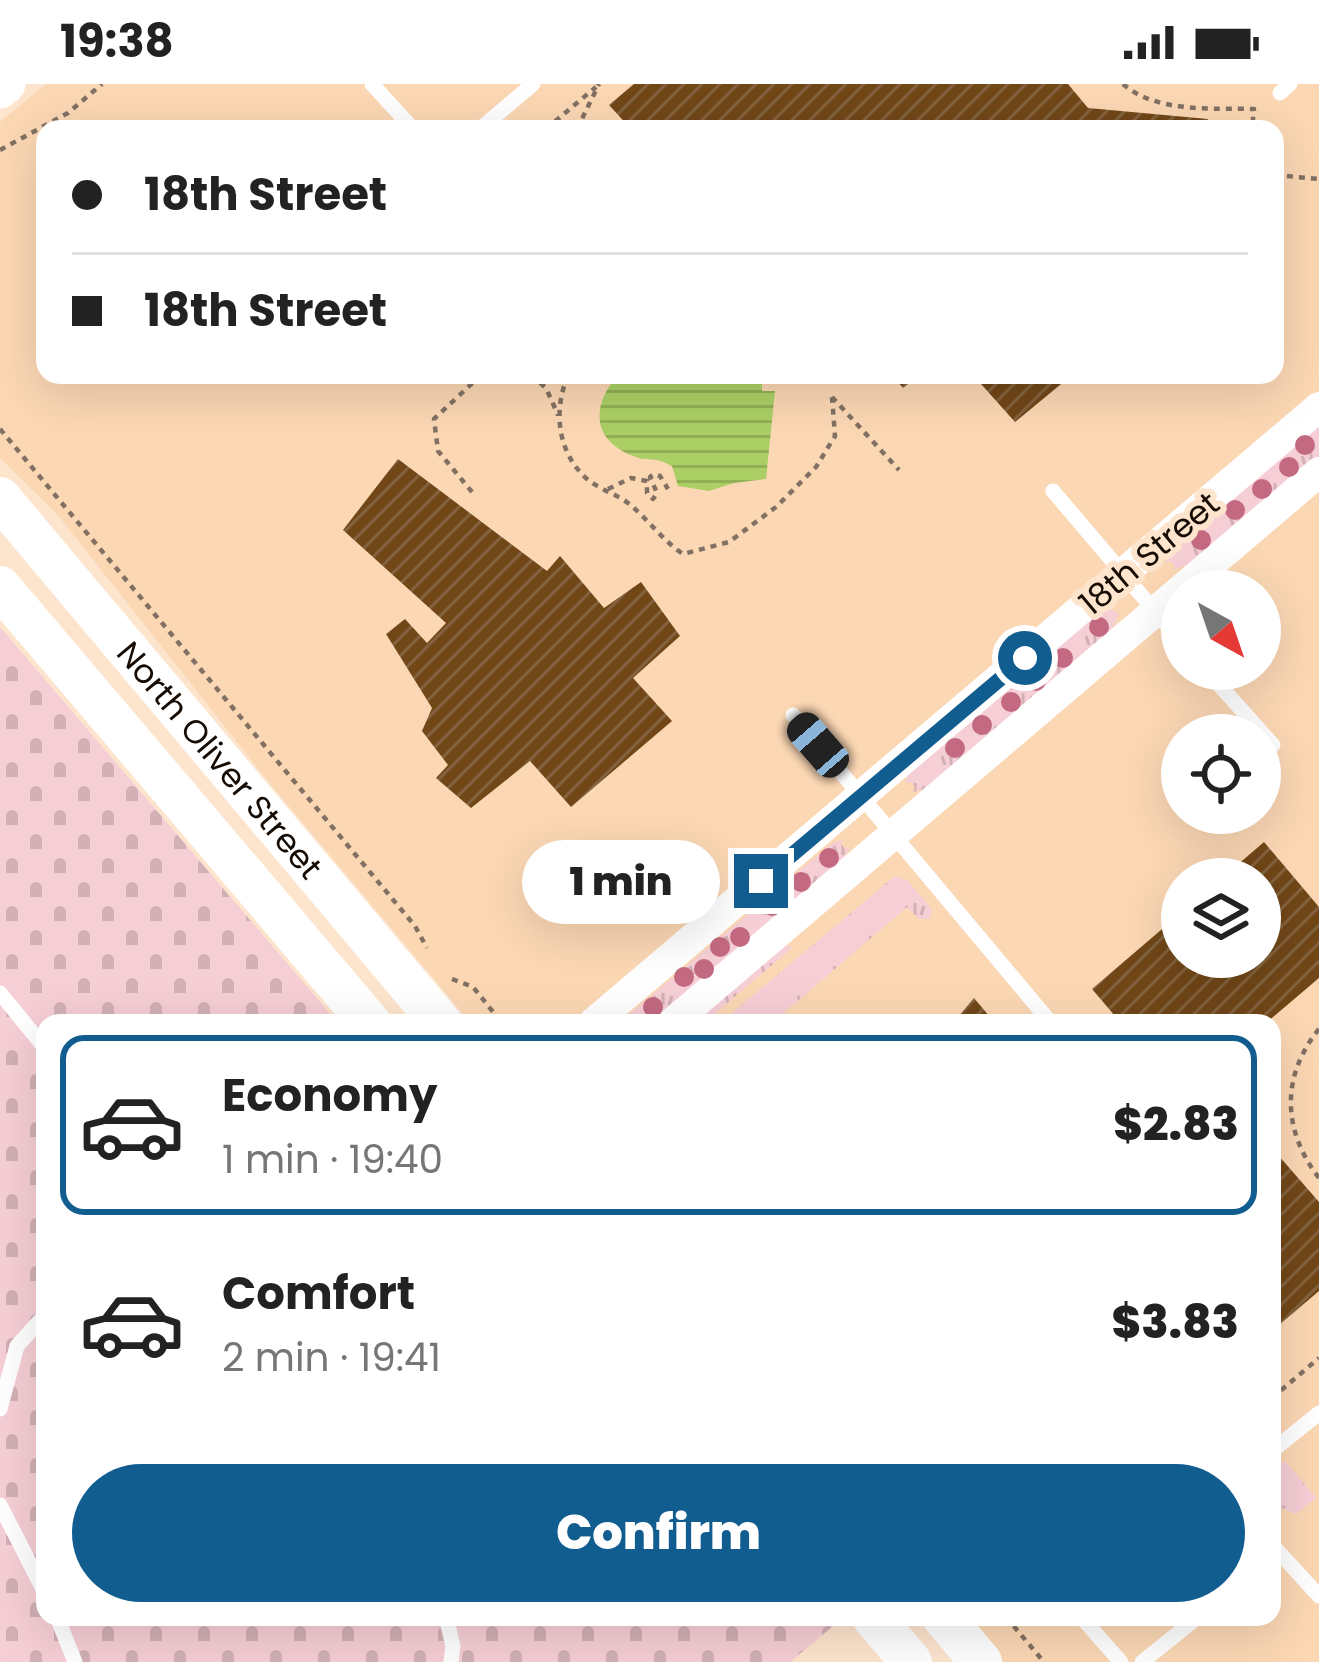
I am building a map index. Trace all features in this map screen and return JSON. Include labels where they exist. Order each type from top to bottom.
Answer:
[{"type":"main road","name":"North Oliver Street","points":[[0,498],[433,1014]]},
{"type":"main road","name":"North Oliver Street","points":[[0,587],[362,1014]]},
{"type":"main road","points":[[881,1626],[911,1662]]},
{"type":"main road","points":[[952,1626],[982,1662]]},
{"type":"street","name":"18th Street","points":[[604,1014],[1319,407]]},
{"type":"street","name":"18th Street","points":[[683,1014],[1319,472]]},
{"type":"lane","points":[[372,84],[404,120]]},
{"type":"lane","points":[[490,120],[532,84]]},
{"type":"lane","points":[[1053,491],[1161,620]]},
{"type":"lane","points":[[1224,690],[1245,714]]},
{"type":"lane","points":[[793,715],[1043,1014]]},
{"type":"lane","points":[[0,993],[36,1037]]},
{"type":"lane","points":[[0,1409],[17,1346],[36,1325]]},
{"type":"lane","points":[[1281,1444],[1319,1413]]},
{"type":"lane","points":[[0,1505],[36,1575]]},
{"type":"lane","points":[[1281,1555],[1319,1597]]},
{"type":"lane","points":[[61,1626],[75,1662]]},
{"type":"lane","points":[[448,1626],[451,1662]]},
{"type":"lane","points":[[1089,1626],[1121,1662]]},
{"type":"lane","points":[[1142,1662],[1187,1626]]},
{"type":"path","points":[[55,120],[102,84]]},
{"type":"path","points":[[1123,84],[1138,97],[1169,103],[1254,109],[1253,120]]},
{"type":"path","points":[[557,120],[598,86]]},
{"type":"path","points":[[581,120],[598,86]]},
{"type":"path","points":[[0,150],[36,130]]},
{"type":"path","points":[[1284,176],[1319,179]]},
{"type":"path","points":[[471,384],[434,419],[439,451],[472,492]]},
{"type":"path","points":[[541,384],[557,415],[566,452],[588,479],[629,504],[658,537],[683,554],[729,542],[776,507],[816,467],[835,436],[832,397],[899,470]]},
{"type":"path","points":[[557,415],[566,384]]},
{"type":"path","points":[[0,429],[415,926],[430,954]]},
{"type":"path","points":[[607,490],[631,478],[647,481],[647,494],[653,499],[657,493],[650,477],[654,474],[668,489]]},
{"type":"path","points":[[448,978],[473,986],[495,1014]]},
{"type":"path","points":[[1319,1029],[1294,1070],[1290,1097],[1301,1155],[1319,1178]]},
{"type":"path","points":[[1281,1390],[1319,1358]]},
{"type":"path","points":[[1014,1626],[1044,1662]]},
{"type":"shaded area","points":[[46,84],[1319,84],[1319,1662],[1003,1662],[973,1626],[1281,1626],[1281,1014],[463,1014],[271,785],[57,514],[0,458],[0,122]]},
{"type":"shaded area","points":[[762,384],[762,391],[775,391],[766,479],[709,491],[678,486],[672,466],[621,450],[604,433],[600,411],[609,387]]},
{"type":"green space","points":[[1319,423],[1319,457],[1198,560],[1173,570],[1171,561],[1165,563],[1172,551]]},
{"type":"green space","points":[[1109,608],[1119,614],[1113,628],[926,789],[913,792],[911,782],[905,783],[911,768],[1088,619]]},
{"type":"green space","points":[[0,627],[330,1014],[36,1014],[36,1626],[833,1626],[790,1662],[0,1662]]},
{"type":"green space","points":[[843,839],[841,844],[850,848],[841,861],[660,1014],[630,1014],[830,845]]},
{"type":"green space","points":[[895,876],[907,880],[932,909],[930,919],[919,919],[907,907],[782,1014],[731,1014]]},
{"type":"green space","points":[[785,944],[792,948],[715,1014],[703,1014]]},
{"type":"green space","points":[[1285,1461],[1316,1498],[1296,1514],[1281,1507],[1281,1464]]},
{"type":"building","points":[[634,84],[1068,84],[1088,108],[1208,119],[623,120],[609,105]]},
{"type":"building","points":[[981,384],[1061,384],[1015,422]]},
{"type":"building","points":[[398,459],[547,571],[560,556],[604,608],[641,582],[680,636],[633,678],[672,721],[571,807],[530,761],[471,808],[436,778],[448,765],[422,731],[432,708],[386,634],[405,619],[427,643],[446,623],[343,530]]},
{"type":"building","points":[[1264,842],[1278,858],[1245,858]]},
{"type":"building","points":[[1281,862],[1319,907],[1319,978],[1277,1014],[1113,1014],[1092,989],[1161,930],[1161,978],[1281,978]]},
{"type":"building","points":[[974,998],[987,1014],[961,1014]]},
{"type":"building","points":[[1281,1158],[1319,1202],[1319,1291],[1281,1323]]},
{"type":"route","points":[[761,881],[1025,658]]}]
